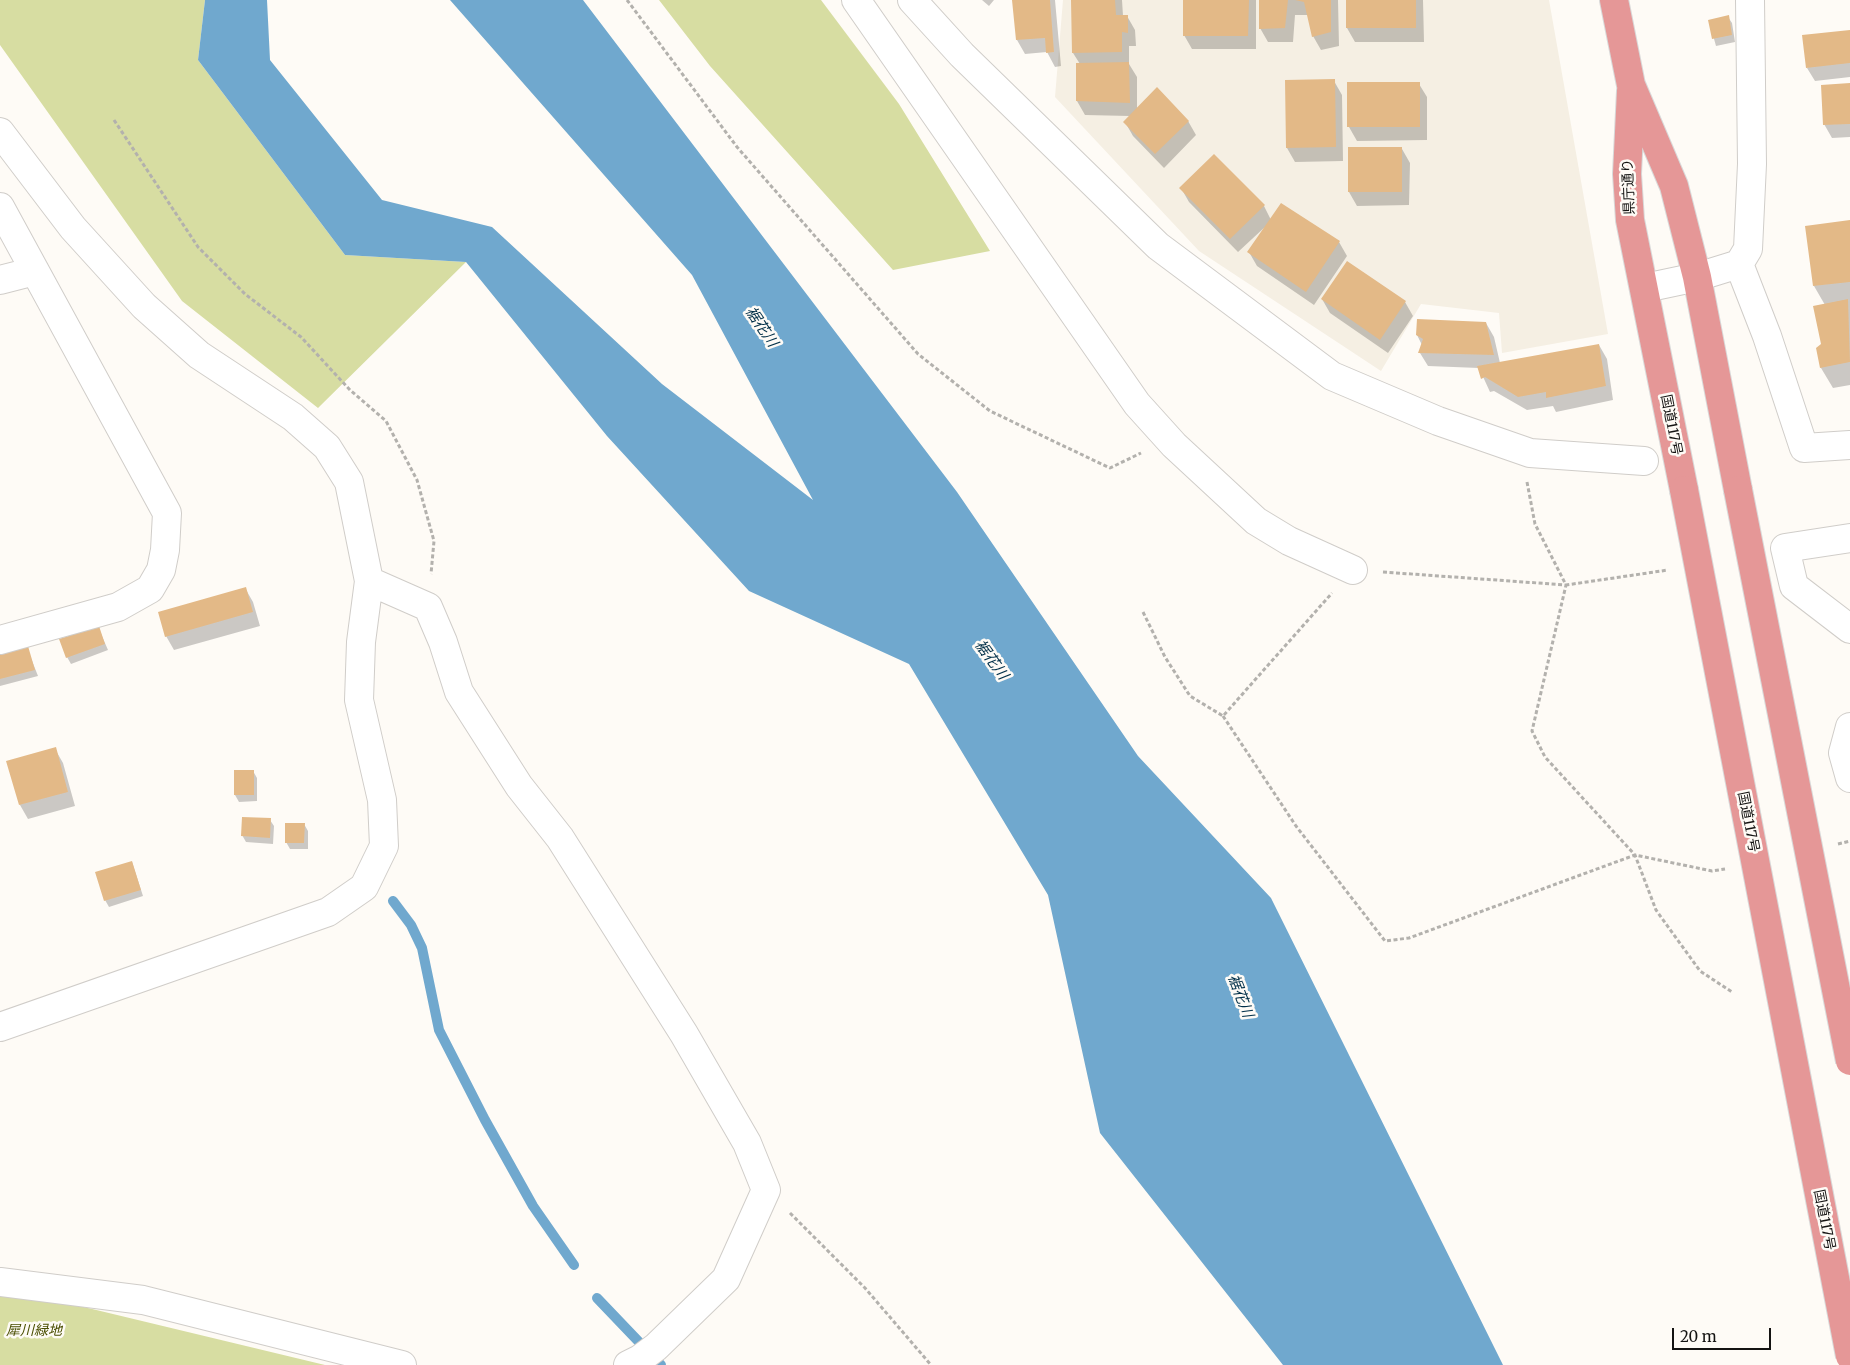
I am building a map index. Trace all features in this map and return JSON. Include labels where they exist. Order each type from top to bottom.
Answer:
[{"type":"highway","name":"県庁通り","points":[[1614,0],[1631,84],[1674,186],[1697,277]]},
{"type":"highway","name":"県庁通り","points":[[1631,84],[1627,174],[1630,220],[1645,288]]},
{"type":"highway","points":[[1697,277],[1850,1061]]},
{"type":"highway","name":"国道117号","points":[[1645,288],[1850,1356]]},
{"type":"street","points":[[856,0],[1137,404],[1174,446],[1256,521],[1289,541],[1353,570]]},
{"type":"street","points":[[912,0],[962,56],[1158,246],[1332,376],[1438,421],[1530,453],[1644,461]]},
{"type":"street","points":[[1645,288],[1697,277],[1739,264],[1748,249],[1751,210],[1750,0]]},
{"type":"street","points":[[0,132],[73,228],[144,306],[199,355],[293,417],[327,447],[349,482],[369,581],[361,642],[359,700],[382,800],[384,846],[364,887],[328,912],[0,1027]]},
{"type":"street","points":[[0,207],[167,513],[165,550],[161,570],[150,590],[118,607],[0,640]]},
{"type":"street","points":[[1739,264],[1767,336],[1804,448],[1850,445]]},
{"type":"street","points":[[0,280],[35,271]]},
{"type":"street","points":[[1850,538],[1785,548],[1794,586],[1850,628]]},
{"type":"street","points":[[369,581],[428,607],[443,642],[459,692],[519,786],[560,838],[684,1034],[747,1143],[766,1190],[726,1279],[641,1357]]},
{"type":"street","points":[[1850,727],[1843,753],[1850,778]]},
{"type":"street","points":[[0,1282],[143,1300],[402,1365]]},
{"type":"path","points":[[627,0],[737,147],[918,354],[990,411],[1110,468]]},
{"type":"path","points":[[114,120],[198,247],[245,294],[301,337],[350,390],[386,421],[417,480],[434,542],[428,607]]},
{"type":"path","points":[[1521,450],[1535,524],[1566,585],[1532,731],[1545,758],[1635,855],[1656,910],[1700,971],[1732,992]]},
{"type":"path","points":[[1223,716],[1353,570],[1566,585],[1674,569]]},
{"type":"path","points":[[1143,612],[1165,658],[1190,696],[1223,716],[1296,826],[1385,941],[1408,938],[1635,855],[1712,871],[1730,867]]},
{"type":"path","points":[[1832,845],[1850,841]]},
{"type":"path","points":[[766,1190],[810,1231],[865,1288],[931,1365]]},
{"type":"shaded area","points":[[1063,0],[1549,0],[1608,334],[1502,353],[1499,313],[1421,304],[1381,371],[1199,251],[1055,97]]},
{"type":"green space","points":[[0,0],[205,0],[198,60],[345,255],[466,262],[318,408],[182,301],[0,45]]},
{"type":"green space","points":[[659,0],[821,0],[899,104],[990,251],[893,270],[710,66]]},
{"type":"green space","name":"犀川緑地","points":[[9,1289],[325,1365],[0,1365],[0,1290]]},
{"type":"water","name":"裾花川","points":[[205,0],[267,0],[270,60],[382,200],[492,227],[662,384],[813,500],[692,275],[450,0],[583,0],[957,492],[1138,756],[1271,898],[1503,1365],[1283,1365],[1100,1133],[1048,895],[909,664],[749,591],[607,436],[466,262],[345,255],[198,60]]},
{"type":"building","points":[[1012,0],[1050,0],[1054,52],[1046,53],[1045,38],[1016,40]]},
{"type":"building","points":[[1071,0],[1115,0],[1116,15],[1128,15],[1128,33],[1122,32],[1122,52],[1072,53]]},
{"type":"building","points":[[1183,0],[1249,0],[1248,36],[1183,36]]},
{"type":"building","points":[[1259,0],[1288,0],[1285,28],[1259,29]]},
{"type":"building","points":[[1295,0],[1331,0],[1331,32],[1312,37],[1304,2]]},
{"type":"building","points":[[1346,0],[1416,0],[1416,28],[1346,28]]},
{"type":"building","points":[[1729,15],[1732,35],[1712,39],[1708,20]]},
{"type":"building","points":[[1850,30],[1850,63],[1806,68],[1802,35]]},
{"type":"building","points":[[1129,62],[1130,103],[1076,101],[1076,63]]},
{"type":"building","points":[[1335,79],[1336,147],[1286,148],[1285,80]]},
{"type":"building","points":[[1347,82],[1420,82],[1420,127],[1347,127]]},
{"type":"building","points":[[1850,83],[1850,124],[1823,125],[1821,85]]},
{"type":"building","points":[[1157,87],[1189,121],[1155,154],[1123,122]]},
{"type":"building","points":[[1348,147],[1402,147],[1402,192],[1348,192]]},
{"type":"building","points":[[1214,154],[1265,205],[1230,239],[1179,188]]},
{"type":"building","points":[[1281,203],[1340,241],[1306,292],[1247,252]]},
{"type":"building","points":[[1850,220],[1850,282],[1813,286],[1805,226]]},
{"type":"building","points":[[1347,261],[1406,301],[1380,340],[1321,299]]},
{"type":"building","points":[[1848,299],[1850,362],[1820,368],[1816,348],[1821,344],[1813,306]]},
{"type":"building","points":[[1417,319],[1486,322],[1494,355],[1418,353],[1423,339],[1416,335]]},
{"type":"building","points":[[1599,344],[1606,386],[1546,398],[1546,392],[1518,397],[1485,377],[1481,379],[1477,366]]},
{"type":"building","points":[[246,587],[253,612],[165,637],[158,612]]},
{"type":"building","points":[[99,626],[105,644],[66,658],[59,639]]},
{"type":"building","points":[[28,646],[35,670],[0,679],[0,654]]},
{"type":"building","points":[[56,747],[68,792],[19,805],[6,761]]},
{"type":"building","points":[[234,770],[254,770],[254,795],[234,795]]},
{"type":"building","points":[[242,817],[271,818],[270,838],[241,836]]},
{"type":"building","points":[[285,823],[305,823],[304,843],[285,843]]},
{"type":"building","points":[[132,861],[141,890],[104,901],[95,872]]},
{"type":"waterway","points":[[393,901],[411,925],[422,948],[439,1030],[485,1120],[533,1206],[574,1265]]},
{"type":"waterway","points":[[597,1298],[661,1365]]}]
